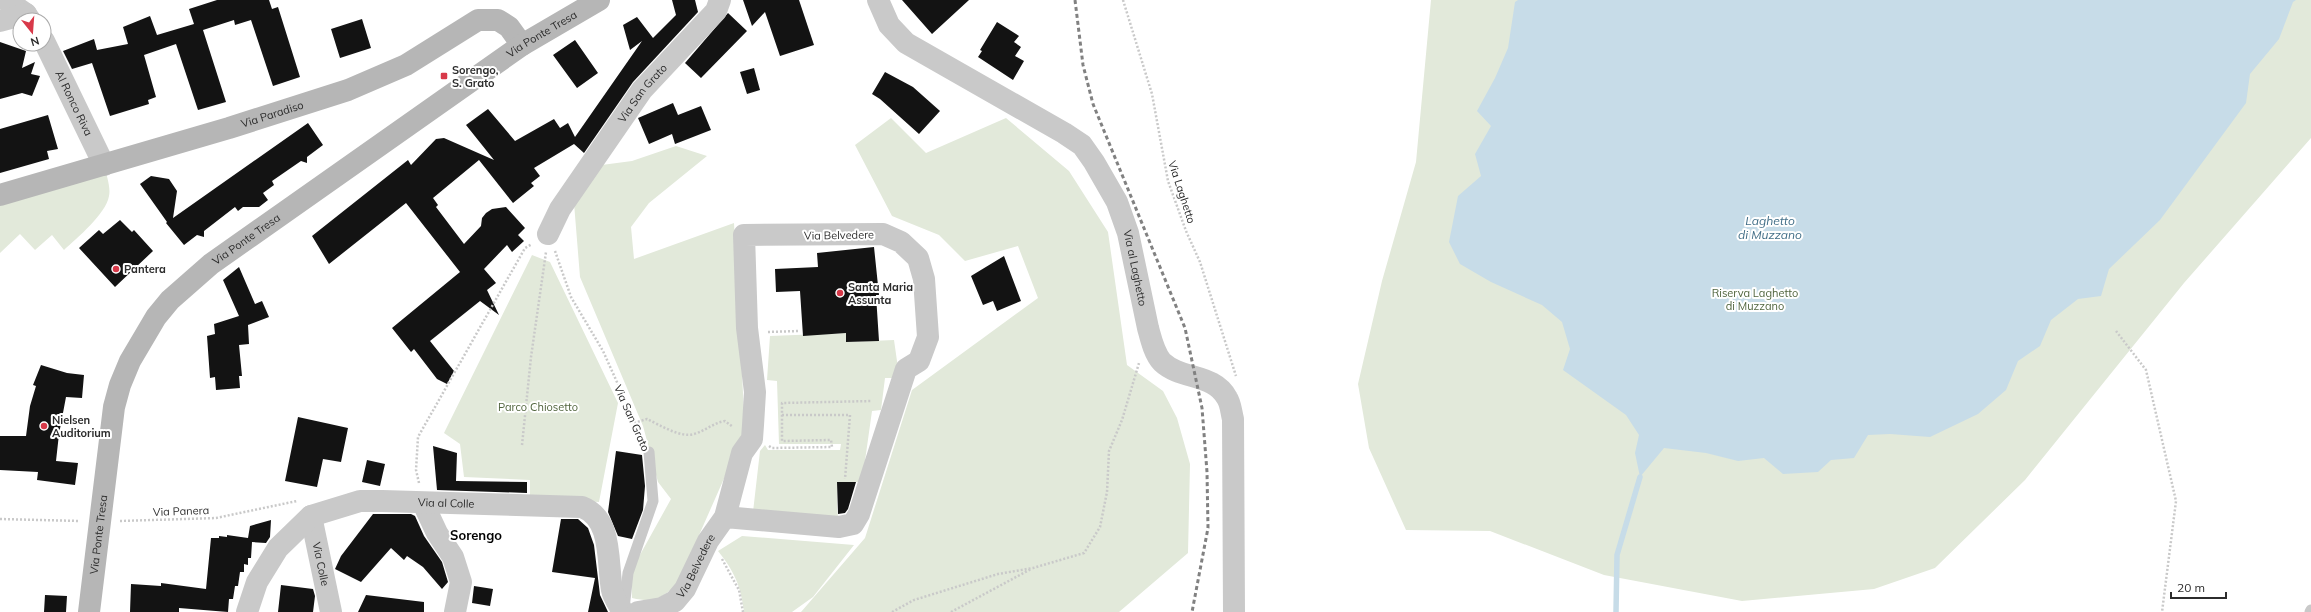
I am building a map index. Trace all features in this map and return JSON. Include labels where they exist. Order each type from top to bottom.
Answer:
[{"type":"main road","name":"Via Ponte Tresa","points":[[90,612],[102,522],[114,407],[120,385],[142,338],[170,300],[211,264],[522,45],[599,0]]},
{"type":"main road","name":"Via Paradiso","points":[[0,195],[229,128],[348,90],[386,76],[478,20],[498,20],[509,27],[522,45]]},
{"type":"street","points":[[6,0],[22,12]]},
{"type":"street","name":"Via San Grato","points":[[548,234],[560,209],[642,90],[716,11],[720,0]]},
{"type":"street","name":"Via al Laghetto","points":[[878,0],[889,25],[906,43],[1064,133],[1082,145],[1094,162],[1117,202],[1128,233],[1148,328],[1152,343],[1161,361],[1174,371],[1215,383],[1228,398],[1233,419],[1234,612]]},
{"type":"street","points":[[0,21],[12,19]]},
{"type":"street","name":"Al Ronco Riva","points":[[49,52],[104,165]]},
{"type":"street","name":"Via Belvedere","points":[[638,612],[662,608],[675,601],[685,589],[708,541],[725,517],[742,453],[752,439],[755,392],[747,328],[744,236],[883,234],[901,242],[918,258],[924,279],[928,337],[919,361],[906,369],[859,514],[853,524],[838,527],[725,517]]},
{"type":"street","name":"Via al Colle","points":[[247,612],[257,582],[305,508],[360,501],[582,507],[591,510],[599,519],[604,532],[612,592],[623,612]]},
{"type":"street","points":[[423,503],[437,533],[453,557],[461,582],[455,612]]},
{"type":"street","name":"Via Colle","points":[[305,508],[331,612]]},
{"type":"lane","name":"Via San Grato","points":[[623,612],[628,573],[653,501],[648,452]]},
{"type":"path","name":"Via Laghetto","points":[[1123,0],[1152,94],[1168,181],[1209,289],[1237,378],[1235,382]]},
{"type":"path","name":"Via San Grato","points":[[548,234],[571,297],[603,351],[648,452]]},
{"type":"path","points":[[522,445],[531,357],[548,234]]},
{"type":"path","points":[[423,503],[416,470],[418,437],[526,248],[548,234]]},
{"type":"path","points":[[765,332],[798,331]]},
{"type":"path","points":[[2116,331],[2146,370],[2176,501],[2162,612]]},
{"type":"path","points":[[892,612],[914,600],[998,574],[1033,568],[1084,553],[1096,536],[1100,527],[1106,492],[1110,451],[1122,420],[1140,358]]},
{"type":"path","points":[[634,423],[647,419],[683,435],[693,434],[717,422],[725,421],[752,439],[767,444],[772,448],[832,447],[831,440],[782,441],[782,403],[872,401]]},
{"type":"path","points":[[782,415],[850,414],[845,479]]},
{"type":"path","name":"Via Panera","points":[[0,519],[102,522],[216,518],[305,508]]},
{"type":"path","points":[[708,541],[728,567],[739,590],[743,612]]},
{"type":"path","points":[[951,612],[1033,568]]},
{"type":"green space","name":"Laghetto di Muzzano","points":[[1431,0],[2311,0],[2311,138],[2184,283],[2025,480],[1935,568],[1874,589],[1742,601],[1604,575],[1490,531],[1406,530],[1369,448],[1358,384],[1382,281],[1416,162]]},
{"type":"green space","points":[[891,118],[926,153],[1006,118],[1069,171],[1108,232],[1127,365],[1163,391],[1177,418],[1190,464],[1188,553],[1119,612],[801,612],[865,538],[912,390],[1038,298],[1018,246],[965,261],[939,235],[892,216],[855,145]]},
{"type":"green space","points":[[676,146],[707,156],[649,203],[631,227],[634,259],[734,223],[745,431],[677,585],[661,597],[646,600],[632,598],[631,571],[671,499],[658,482],[643,426],[580,277],[574,203],[594,166],[632,161]]},
{"type":"green space","points":[[104,165],[109,189],[107,203],[97,218],[64,250],[52,235],[35,250],[20,234],[0,253],[0,195]]},
{"type":"green space","name":"Parco Chiosetto","points":[[532,255],[550,262],[618,403],[599,502],[530,498],[530,480],[464,477],[460,444],[444,433]]},
{"type":"green space","points":[[846,333],[847,342],[894,340],[898,368],[895,378],[885,378],[881,410],[872,411],[862,482],[837,482],[837,510],[839,522],[753,512],[760,451],[765,445],[768,450],[840,450],[841,444],[779,444],[777,381],[767,380],[770,336]]},
{"type":"green space","points":[[742,536],[854,545],[813,597],[792,612],[744,612],[741,594],[736,579],[718,551]]},
{"type":"water","name":"Laghetto di Muzzano","points":[[1518,0],[2296,0],[2293,2],[2279,39],[2250,74],[2246,103],[2160,220],[2109,269],[2101,296],[2078,299],[2051,320],[2040,346],[2018,361],[2006,390],[1978,414],[1930,437],[1890,434],[1868,435],[1854,458],[1831,460],[1818,472],[1783,474],[1764,458],[1738,461],[1706,453],[1664,448],[1640,477],[1635,453],[1639,435],[1626,415],[1563,370],[1570,349],[1562,322],[1542,305],[1491,282],[1460,264],[1449,242],[1458,196],[1481,176],[1475,154],[1491,126],[1477,111],[1495,78],[1508,48],[1515,2]]},
{"type":"building","points":[[217,0],[269,0],[272,9],[278,7],[300,77],[273,86],[251,20],[235,25],[234,20],[203,30],[226,102],[198,110],[176,44],[144,55],[156,97],[148,100],[149,104],[110,116],[92,63],[72,69],[63,51],[94,39],[97,50],[128,44],[123,27],[150,16],[157,35],[194,24],[189,9]]},
{"type":"building","points":[[672,0],[695,0],[698,12],[633,82],[584,153],[574,144],[534,168],[540,176],[531,183],[534,186],[513,203],[479,160],[433,198],[438,205],[436,207],[464,244],[481,226],[482,218],[486,213],[492,209],[506,207],[525,228],[518,235],[524,241],[512,252],[507,245],[484,269],[496,283],[487,290],[499,315],[480,301],[430,341],[454,371],[447,384],[437,379],[414,349],[411,352],[392,328],[460,272],[406,203],[329,264],[312,236],[408,160],[411,165],[436,139],[444,138],[494,160],[466,125],[488,109],[515,141],[554,119],[560,128],[568,123],[575,137],[642,41],[630,50],[623,25],[637,17],[653,38],[676,15]]},
{"type":"building","points":[[743,0],[799,0],[814,45],[780,56],[765,12],[752,26]]},
{"type":"building","points":[[902,0],[969,0],[932,34]]},
{"type":"building","points":[[728,13],[747,31],[701,78],[685,63]]},
{"type":"building","points":[[362,19],[371,48],[340,58],[331,29]]},
{"type":"building","points":[[997,22],[1019,36],[1014,42],[1021,47],[1015,56],[1024,61],[1013,80],[978,57],[982,51],[980,50]]},
{"type":"building","points":[[575,40],[598,73],[577,88],[553,55]]},
{"type":"building","points":[[0,42],[12,46],[12,52],[26,52],[22,68],[35,62],[31,74],[40,76],[32,96],[22,93],[0,99]]},
{"type":"building","points":[[754,68],[760,90],[747,94],[740,72]]},
{"type":"building","points":[[885,72],[913,87],[940,111],[919,134],[880,99],[872,94]]},
{"type":"building","points":[[673,103],[678,115],[701,106],[711,130],[675,144],[672,134],[649,144],[638,118]]},
{"type":"building","points":[[48,115],[58,149],[47,151],[49,159],[0,173],[0,129]]},
{"type":"building","points":[[308,123],[323,145],[307,157],[307,163],[301,161],[272,181],[274,185],[263,193],[268,200],[259,207],[243,207],[238,211],[235,207],[204,231],[204,237],[197,235],[184,245],[166,223],[167,222],[140,184],[151,176],[169,179],[177,191],[173,218]]},
{"type":"building","name":"Pantera","points":[[120,220],[132,232],[134,230],[153,251],[115,287],[79,248],[99,230],[103,234]]},
{"type":"building","name":"Santa Maria Assunta","points":[[874,247],[879,295],[876,295],[879,341],[846,342],[846,333],[803,336],[800,291],[776,292],[775,269],[818,267],[817,253]]},
{"type":"building","points":[[1004,256],[1021,301],[997,311],[993,301],[983,305],[971,276]]},
{"type":"building","points":[[239,267],[255,304],[262,301],[269,317],[248,325],[249,344],[239,345],[242,376],[239,376],[240,388],[216,390],[215,377],[210,378],[207,336],[215,334],[214,324],[239,316],[223,280]]},
{"type":"building","name":"Nielsen Auditorium","points":[[41,365],[67,373],[84,375],[82,398],[66,397],[59,434],[56,461],[78,463],[75,485],[37,480],[38,472],[0,470],[0,436],[26,436],[30,406],[36,386],[33,385]]},
{"type":"building","points":[[298,417],[348,428],[341,462],[323,459],[317,487],[285,481]]},
{"type":"building","points":[[433,446],[457,453],[456,481],[527,482],[527,493],[437,490]]},
{"type":"building","points":[[616,451],[642,455],[645,486],[643,510],[632,539],[618,536],[608,512]]},
{"type":"building","points":[[367,460],[385,464],[380,486],[362,482]]},
{"type":"building","points":[[837,482],[856,482],[848,509],[845,513],[838,514]]},
{"type":"building","points":[[373,514],[411,514],[415,516],[424,536],[442,562],[448,582],[442,589],[423,567],[407,556],[404,560],[391,548],[361,582],[335,569],[341,556]]},
{"type":"building","points":[[561,519],[578,519],[588,528],[594,545],[600,595],[608,612],[588,612],[595,578],[552,572]]},
{"type":"building","points":[[271,520],[270,537],[266,543],[252,542],[251,558],[248,558],[248,565],[244,564],[244,572],[240,572],[238,586],[235,586],[233,599],[229,599],[228,612],[179,608],[179,612],[130,612],[131,584],[161,586],[161,583],[206,589],[211,538],[219,538],[219,536],[227,537],[227,535],[248,538],[250,526]]},
{"type":"building","points":[[281,585],[313,589],[315,596],[313,612],[278,612]]},
{"type":"building","points":[[474,586],[493,589],[490,606],[472,603]]},
{"type":"building","points":[[45,595],[67,596],[66,612],[44,612]]},
{"type":"building","points":[[366,595],[424,602],[424,612],[358,612]]},
{"type":"waterway","points":[[1616,612],[1617,555],[1640,477]]},
{"type":"railway","points":[[1075,0],[1083,65],[1093,104],[1185,328],[1202,408],[1207,472],[1208,528],[1192,612]]},
{"type":"place","name":"Sorengo, S. Grato","points":[[444,76]]},
{"type":"place","name":"Pantera","points":[[116,269]]},
{"type":"place","name":"Santa Maria Assunta","points":[[840,293]]},
{"type":"place","name":"Nielsen Auditorium","points":[[44,426]]},
{"type":"district","name":"Sorengo","points":[[476,535]]},
{"type":"park label","name":"Riserva Laghetto di Muzzano","points":[[1755,299]]}]
